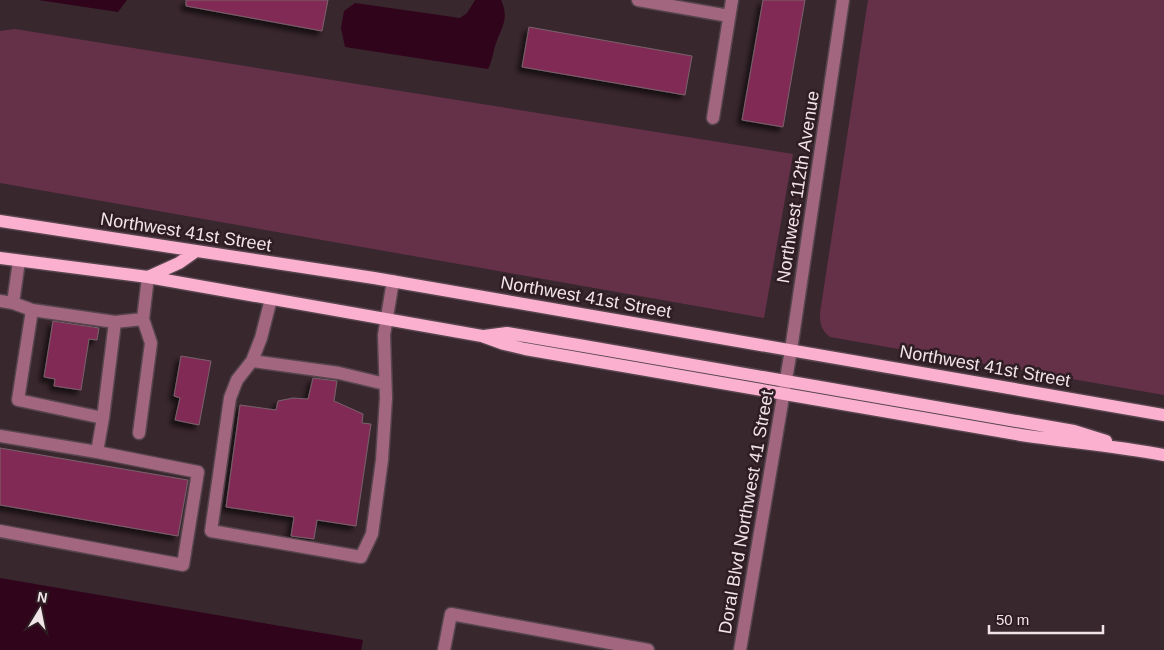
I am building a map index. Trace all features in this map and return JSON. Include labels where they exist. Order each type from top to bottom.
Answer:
[{"type":"main road","name":"Northwest 41st Street","points":[[0,221],[393,281],[1164,415]]},
{"type":"main road","points":[[148,277],[179,263],[196,251]]},
{"type":"main road","points":[[0,258],[148,277],[482,336],[525,349],[1021,435],[1077,444],[1126,448],[1164,455]]},
{"type":"main road","points":[[482,336],[507,332],[786,380],[1074,431],[1126,448]]},
{"type":"street","points":[[638,0],[729,16]]},
{"type":"street","points":[[713,118],[732,0]]},
{"type":"street","name":"Northwest 112th Avenue","points":[[786,380],[843,0]]},
{"type":"street","points":[[13,302],[19,261]]},
{"type":"street","points":[[139,433],[152,343],[143,320],[148,277]]},
{"type":"street","points":[[271,299],[261,338],[252,361],[237,380],[230,398],[211,532],[361,557],[372,534],[381,469],[386,398],[384,335],[393,281]]},
{"type":"street","points":[[0,301],[13,302],[32,310],[114,322],[143,320]]},
{"type":"street","points":[[32,310],[18,400],[103,418]]},
{"type":"street","points":[[97,452],[103,418],[114,322]]},
{"type":"street","points":[[252,361],[340,373],[385,384]]},
{"type":"street","name":"Doral Blvd Northwest 41 Street","points":[[740,650],[786,380]]},
{"type":"street","points":[[0,436],[97,452],[198,472],[183,565],[0,531]]},
{"type":"street","points":[[444,650],[451,614],[648,650]]},
{"type":"shaded area","points":[[38,0],[127,0],[118,12]]},
{"type":"shaded area","points":[[475,0],[501,0],[504,7],[504,23],[488,69],[345,47],[341,28],[344,11],[355,3],[460,18],[467,13]]},
{"type":"shaded area","points":[[868,0],[1164,0],[1164,395],[830,337],[825,332],[821,324],[820,313]]},
{"type":"shaded area","points":[[15,29],[793,154],[764,318],[0,183],[0,31]]},
{"type":"shaded area","points":[[0,578],[363,640],[361,650],[0,650]]},
{"type":"building","points":[[186,0],[328,0],[322,31],[186,6]]},
{"type":"building","points":[[763,0],[805,0],[783,127],[742,120]]},
{"type":"building","points":[[529,27],[692,56],[685,95],[522,67]]},
{"type":"building","points":[[53,321],[99,328],[97,340],[89,339],[81,390],[54,386],[55,379],[44,377]]},
{"type":"building","points":[[181,356],[211,361],[199,425],[175,420],[180,398],[174,396]]},
{"type":"building","points":[[313,378],[337,381],[334,401],[363,414],[362,423],[371,424],[356,526],[317,520],[314,539],[291,536],[294,517],[226,507],[240,405],[276,410],[278,401],[293,398],[308,399]]},
{"type":"building","points":[[0,448],[188,480],[178,536],[0,505]]}]
